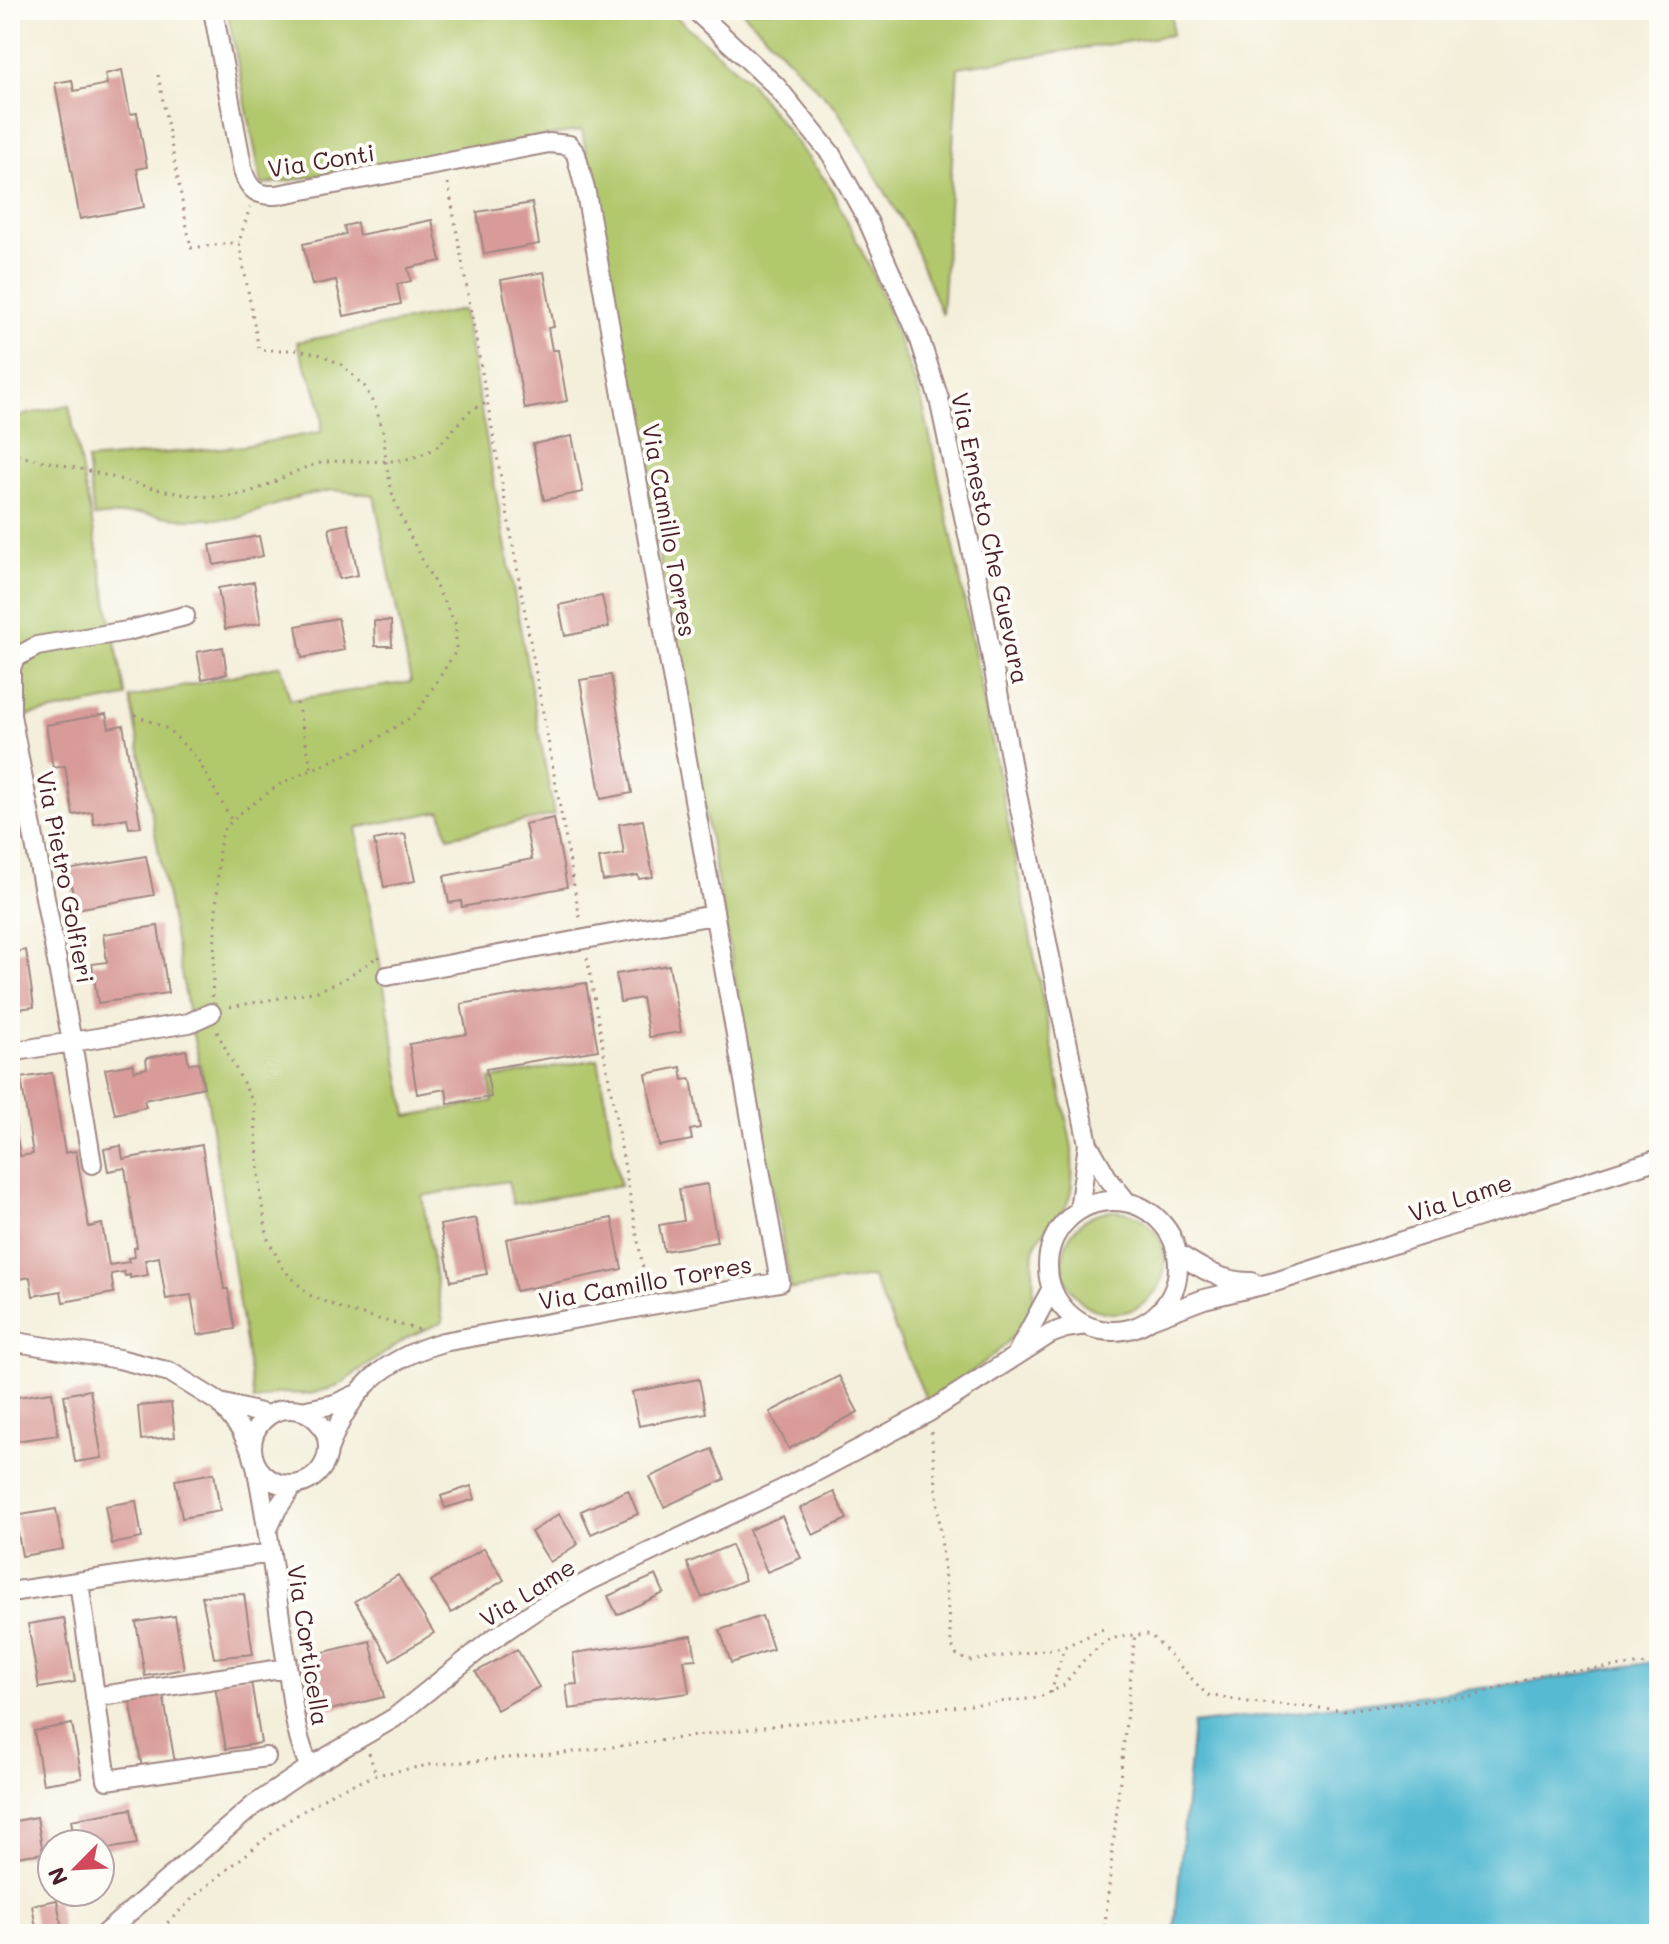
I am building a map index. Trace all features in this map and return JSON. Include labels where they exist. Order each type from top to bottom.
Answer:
[{"type":"street","name":"Via Conti","points":[[213,10],[243,171],[247,185],[255,192],[277,195],[549,143],[569,145],[576,154]]},
{"type":"street","name":"Via Ernesto Che Guevara","points":[[695,10],[776,86],[831,154],[868,221],[919,337],[939,399],[976,573],[1088,1144],[1107,1177],[1127,1202]]},
{"type":"street","name":"Via Camillo Torres","points":[[328,1450],[337,1426],[355,1395],[383,1368],[412,1351],[443,1342],[780,1282],[586,193],[576,154]]},
{"type":"street","name":"Via Pietro Golfieri","points":[[92,1164],[11,715],[11,668],[22,652],[37,646],[127,631],[185,616]]},
{"type":"street","points":[[387,976],[713,915]]},
{"type":"street","points":[[10,1052],[189,1023],[211,1013]]},
{"type":"street","name":"Via Ernesto Che Guevara","points":[[1079,1210],[1088,1144]]},
{"type":"street","name":"Via Lame","points":[[1151,1319],[1204,1299],[1275,1282],[1659,1159]]},
{"type":"street","points":[[1105,1201],[1127,1202],[1157,1217],[1172,1238],[1177,1253],[1175,1288],[1165,1305],[1151,1319],[1134,1328],[1115,1331],[1086,1325],[1065,1309],[1052,1288],[1048,1265],[1054,1239],[1067,1220],[1079,1210],[1105,1201]]},
{"type":"street","name":"Via Lame","points":[[1177,1253],[1222,1278],[1275,1282]]},
{"type":"street","name":"Via Lame","points":[[1016,1354],[1052,1288]]},
{"type":"street","name":"Via Lame","points":[[104,1934],[254,1805],[310,1767],[394,1718],[490,1641],[539,1608],[783,1489],[929,1412],[965,1392],[1016,1354],[1058,1331],[1086,1325]]},
{"type":"street","name":"Via Corticella","points":[[10,1341],[119,1359],[170,1372],[220,1403],[268,1415],[290,1409],[302,1411]]},
{"type":"street","name":"Via Camillo Torres","points":[[302,1411],[335,1404],[355,1395]]},
{"type":"street","name":"Via Corticella","points":[[220,1403],[241,1430],[253,1458],[268,1529],[296,1729],[310,1767]]},
{"type":"street","points":[[268,1529],[283,1498],[293,1486],[304,1483],[321,1470],[328,1450],[322,1426],[302,1411]]},
{"type":"street","points":[[253,1458],[253,1436],[268,1415]]},
{"type":"street","name":"Via Corticella","points":[[253,1458],[271,1482],[293,1486]]},
{"type":"street","points":[[10,1592],[271,1553]]},
{"type":"street","points":[[79,1582],[107,1780],[266,1757]]},
{"type":"street","points":[[95,1697],[287,1668]]},
{"type":"path","points":[[158,75],[191,248],[239,242]]},
{"type":"path","points":[[444,163],[650,1305]]},
{"type":"path","points":[[255,192],[239,242],[259,350],[322,355],[342,365],[365,387],[384,434],[393,497],[456,625],[456,651],[417,713],[367,745],[280,784],[223,830],[219,849],[211,1013],[219,1036],[254,1104],[261,1199],[268,1239],[283,1269],[309,1295],[348,1311],[424,1331],[443,1342]]},
{"type":"path","points":[[10,454],[164,491],[210,497],[252,491],[323,463],[349,460],[386,463],[422,455],[439,446],[453,433],[473,407],[488,403]]},
{"type":"path","points":[[297,703],[312,770]]},
{"type":"path","points":[[135,715],[168,729],[197,758],[232,821]]},
{"type":"path","points":[[211,1013],[243,1003],[318,991],[344,979],[379,956],[387,976]]},
{"type":"path","points":[[929,1412],[951,1643],[957,1656],[969,1661],[1064,1647],[1103,1629]]},
{"type":"path","points":[[1104,1934],[1135,1634]]},
{"type":"path","points":[[156,1934],[196,1895],[286,1822],[333,1792],[376,1775],[429,1765],[574,1752],[779,1725],[1038,1698],[1063,1686],[1083,1661],[1104,1642],[1121,1636],[1150,1634],[1207,1695],[1248,1702],[1344,1710],[1473,1696],[1551,1672],[1659,1663]]},
{"type":"path","points":[[1051,1693],[1064,1647]]},
{"type":"path","points":[[362,1739],[376,1775]]},
{"type":"green space","points":[[227,10],[668,10],[747,79],[829,185],[874,276],[922,401],[951,533],[1072,1148],[1070,1194],[1065,1208],[1035,1247],[1033,1301],[1025,1321],[1002,1348],[928,1403],[872,1277],[791,1289],[582,130],[262,185]]},
{"type":"green space","points":[[741,10],[1172,10],[1172,35],[958,67],[942,315],[909,233],[837,109]]},
{"type":"green space","points":[[463,310],[554,815],[448,837],[441,811],[356,828],[407,1116],[493,1101],[490,1079],[598,1059],[620,1186],[513,1204],[508,1181],[422,1196],[443,1322],[408,1337],[336,1387],[309,1394],[279,1393],[254,1401],[207,1096],[130,698],[281,665],[290,700],[411,682],[374,495],[333,490],[301,496],[235,519],[186,519],[139,513],[94,517],[87,460],[244,446],[321,432],[321,409],[297,342]]},
{"type":"green space","points":[[69,405],[126,697],[21,717],[13,829],[10,829],[10,418]]},
{"type":"green space","points":[[1114,1211],[1134,1214],[1157,1233],[1162,1242],[1165,1262],[1162,1282],[1143,1305],[1134,1310],[1114,1313],[1094,1310],[1071,1291],[1066,1282],[1063,1262],[1066,1242],[1085,1219],[1094,1214]]},
{"type":"water","points":[[1659,1661],[1659,1934],[1174,1934],[1193,1724],[1544,1680]]},
{"type":"building","points":[[122,70],[130,114],[137,113],[147,167],[137,169],[144,207],[80,219],[55,83],[72,80],[74,91],[107,84],[105,74]]},
{"type":"building","points":[[532,203],[539,244],[484,254],[477,212]]},
{"type":"building","points":[[432,220],[441,261],[408,268],[411,281],[397,284],[401,304],[344,316],[336,280],[312,285],[303,244],[346,234],[344,226],[357,223],[359,235]]},
{"type":"building","points":[[544,272],[554,327],[548,328],[552,350],[558,350],[567,401],[525,409],[501,280]]},
{"type":"building","points":[[572,436],[583,492],[544,500],[533,444]]},
{"type":"building","points":[[348,524],[358,575],[339,579],[329,528]]},
{"type":"building","points":[[259,536],[263,556],[214,565],[210,545]]},
{"type":"building","points":[[254,582],[261,623],[225,629],[218,588]]},
{"type":"building","points":[[602,596],[609,627],[565,636],[559,605]]},
{"type":"building","points":[[338,618],[344,650],[302,658],[296,626]]},
{"type":"building","points":[[374,621],[391,621],[392,646],[375,646]]},
{"type":"building","points":[[223,647],[227,674],[202,679],[197,652]]},
{"type":"building","points":[[611,675],[632,793],[601,799],[580,680]]},
{"type":"building","points":[[106,714],[109,728],[123,725],[141,827],[129,828],[127,818],[94,824],[92,812],[73,815],[65,766],[53,768],[46,725]]},
{"type":"building","points":[[554,818],[567,887],[462,907],[461,901],[449,903],[444,876],[532,859],[525,824]]},
{"type":"building","points":[[643,820],[653,877],[639,879],[638,875],[603,881],[599,858],[624,854],[619,824]]},
{"type":"building","points":[[405,834],[415,881],[384,887],[374,840]]},
{"type":"building","points":[[146,856],[154,895],[76,909],[68,870]]},
{"type":"building","points":[[158,926],[168,993],[98,1003],[92,964],[107,962],[103,934]]},
{"type":"building","points":[[26,950],[34,1007],[10,1010],[10,953]]},
{"type":"building","points":[[669,965],[681,1032],[649,1037],[642,998],[620,1002],[616,974]]},
{"type":"building","points":[[586,983],[598,1050],[486,1069],[491,1097],[448,1104],[446,1089],[417,1094],[409,1044],[467,1034],[461,1004]]},
{"type":"building","points":[[186,1050],[189,1064],[198,1062],[204,1087],[144,1100],[146,1107],[115,1114],[105,1069],[133,1064],[134,1071],[147,1068],[146,1058]]},
{"type":"building","points":[[681,1067],[683,1080],[691,1079],[700,1128],[690,1130],[692,1140],[659,1146],[646,1074]]},
{"type":"building","points":[[52,1073],[65,1153],[76,1151],[89,1227],[102,1224],[109,1265],[129,1262],[128,1258],[135,1257],[134,1248],[137,1247],[125,1168],[108,1171],[104,1149],[121,1146],[123,1159],[202,1145],[224,1289],[228,1289],[235,1329],[198,1335],[191,1295],[166,1299],[159,1257],[145,1260],[148,1275],[130,1278],[124,1272],[111,1274],[114,1293],[63,1302],[61,1291],[33,1296],[30,1277],[10,1281],[10,1119],[14,1118],[20,1156],[33,1154],[21,1078]]},
{"type":"building","points":[[707,1184],[717,1242],[664,1251],[659,1225],[684,1221],[679,1189]]},
{"type":"building","points":[[476,1218],[487,1274],[451,1281],[440,1225]]},
{"type":"building","points":[[612,1218],[622,1269],[516,1291],[506,1239]]},
{"type":"building","points":[[839,1376],[858,1412],[789,1449],[770,1412]]},
{"type":"building","points":[[699,1379],[706,1413],[639,1426],[632,1392]]},
{"type":"building","points":[[90,1390],[102,1458],[75,1462],[64,1395]]},
{"type":"building","points":[[52,1392],[58,1435],[15,1441],[10,1398]]},
{"type":"building","points":[[171,1403],[175,1437],[141,1440],[138,1406]]},
{"type":"building","points":[[712,1449],[725,1479],[664,1507],[650,1477]]},
{"type":"building","points":[[214,1473],[220,1511],[182,1518],[175,1480]]},
{"type":"building","points":[[471,1486],[475,1499],[445,1508],[441,1496]]},
{"type":"building","points":[[628,1490],[638,1514],[591,1534],[581,1511]]},
{"type":"building","points":[[834,1492],[847,1519],[813,1535],[800,1508]]},
{"type":"building","points":[[136,1501],[142,1538],[112,1544],[105,1506]]},
{"type":"building","points":[[56,1509],[63,1549],[22,1556],[15,1516]]},
{"type":"building","points":[[559,1514],[578,1544],[550,1562],[531,1532]]},
{"type":"building","points":[[782,1516],[801,1558],[767,1572],[749,1530]]},
{"type":"building","points":[[731,1545],[745,1580],[702,1598],[687,1563]]},
{"type":"building","points":[[484,1548],[504,1580],[451,1613],[431,1581]]},
{"type":"building","points":[[398,1575],[434,1633],[390,1660],[355,1601]]},
{"type":"building","points":[[656,1575],[664,1593],[617,1615],[608,1596]]},
{"type":"building","points":[[244,1594],[253,1654],[214,1658],[202,1596]]},
{"type":"building","points":[[175,1616],[184,1669],[145,1676],[136,1622]]},
{"type":"building","points":[[762,1616],[773,1649],[731,1663],[720,1630]]},
{"type":"building","points":[[64,1618],[75,1682],[39,1688],[28,1624]]},
{"type":"building","points":[[692,1636],[696,1659],[684,1660],[689,1693],[569,1709],[566,1685],[577,1684],[573,1653]]},
{"type":"building","points":[[370,1641],[384,1697],[309,1715],[295,1659]]},
{"type":"building","points":[[517,1649],[539,1687],[497,1710],[476,1672]]},
{"type":"building","points":[[250,1675],[261,1743],[226,1749],[214,1681]]},
{"type":"building","points":[[163,1694],[175,1763],[142,1768],[130,1700]]},
{"type":"building","points":[[72,1724],[82,1778],[43,1784],[34,1731]]},
{"type":"building","points":[[131,1809],[137,1844],[116,1847],[116,1828],[72,1828],[71,1820]]},
{"type":"building","points":[[37,1817],[36,1854],[10,1858],[10,1822]]},
{"type":"building","points":[[36,1904],[36,1908],[58,1908],[63,1934],[37,1934],[32,1905]]}]
